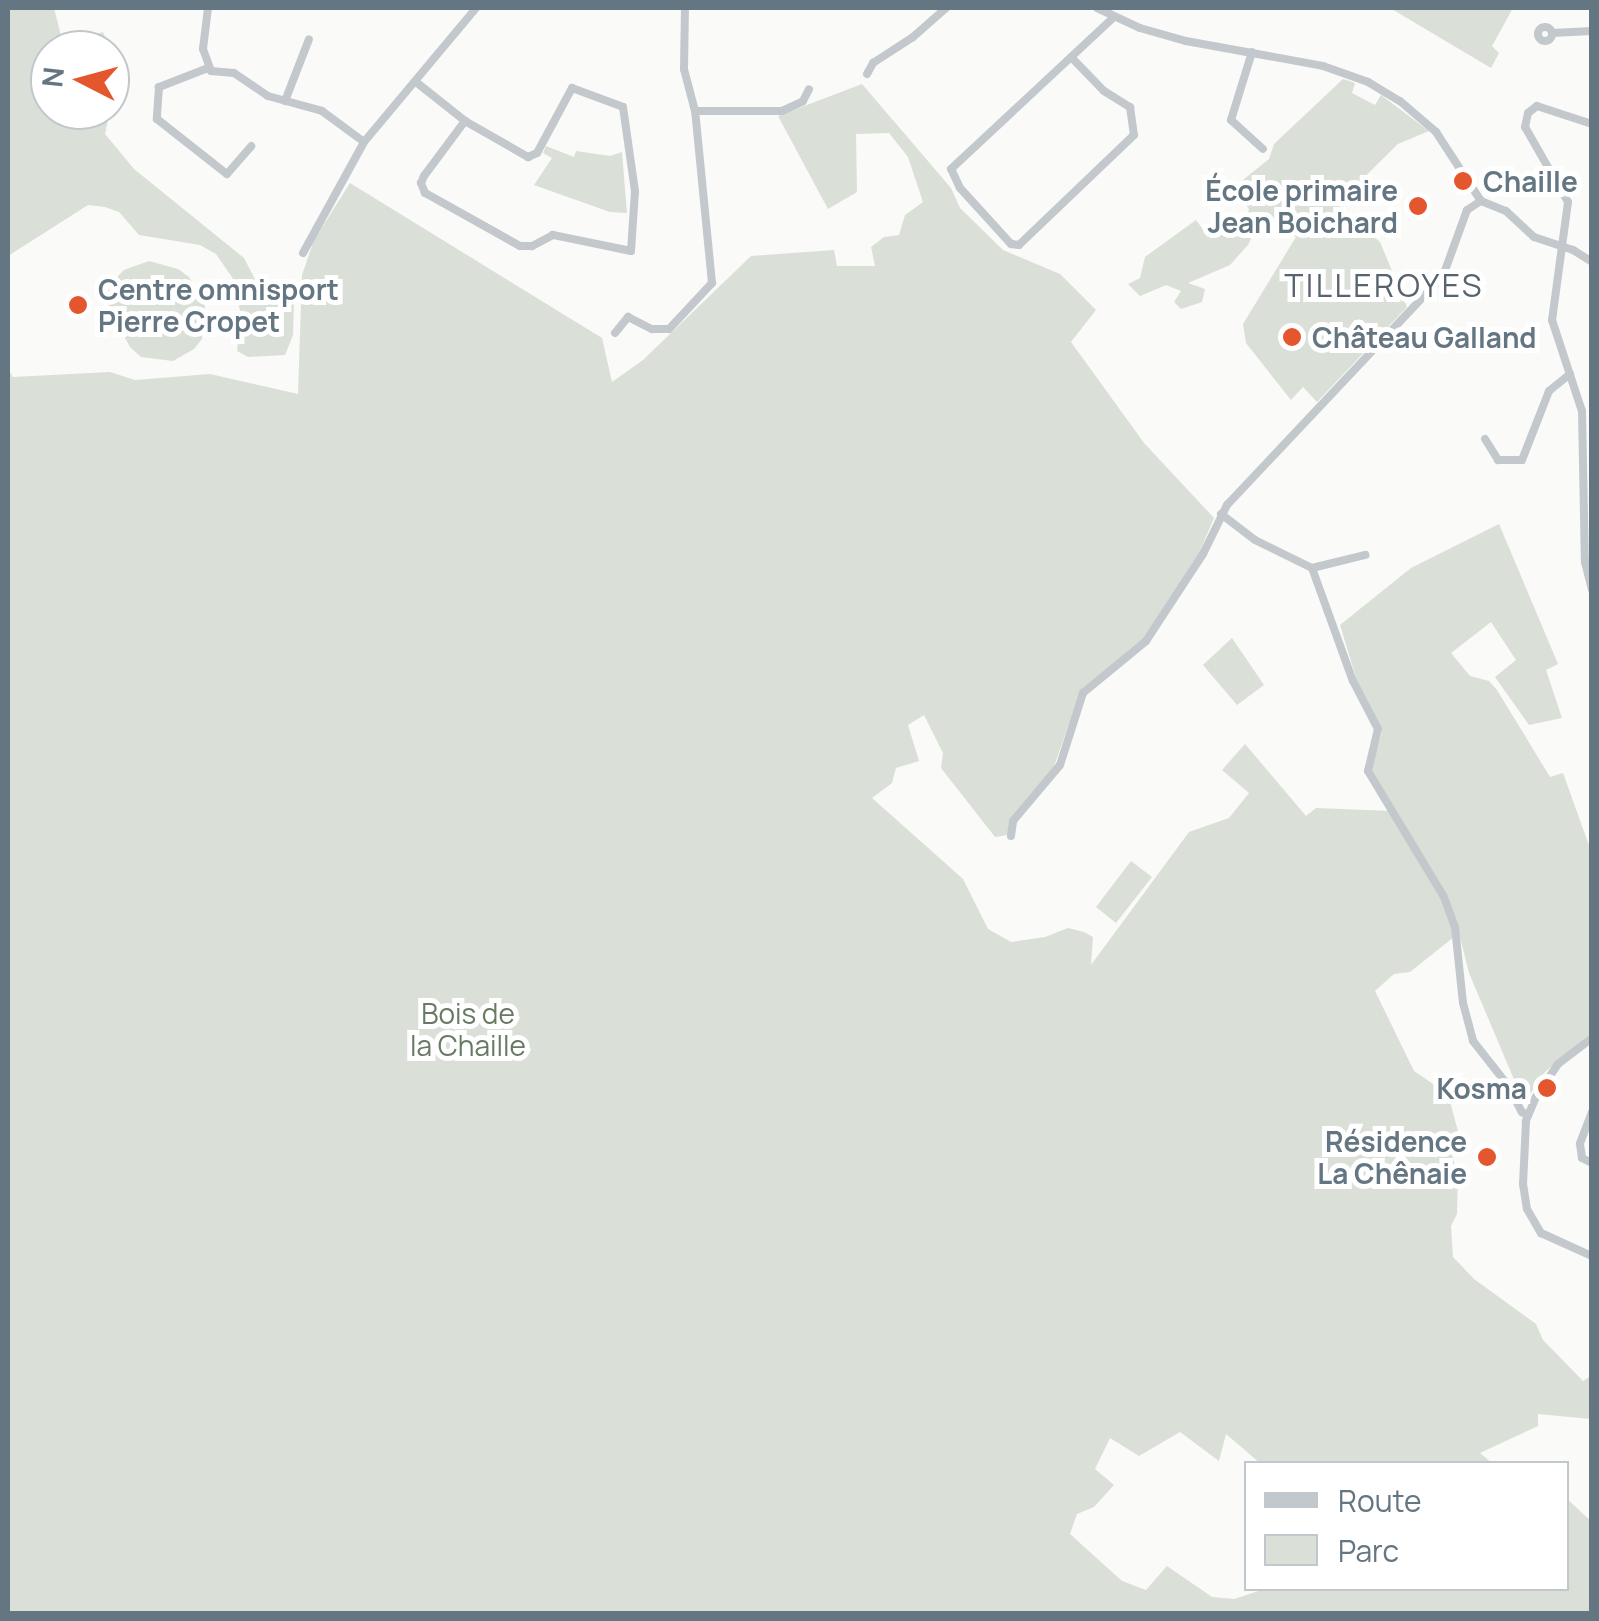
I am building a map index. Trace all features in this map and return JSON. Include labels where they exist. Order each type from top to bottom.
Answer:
[{"type":"street","points":[[208,8],[203,49],[208,68]]},
{"type":"street","points":[[303,253],[364,142],[476,8]]},
{"type":"street","points":[[615,334],[628,317],[652,329],[669,329],[712,284],[695,111],[684,69],[685,8]]},
{"type":"street","points":[[867,74],[873,63],[914,38],[946,8]]},
{"type":"street","points":[[1097,8],[1186,41],[1343,72],[1400,101],[1436,132],[1482,201],[1506,211],[1534,237],[1592,262]]},
{"type":"street","points":[[1071,57],[1104,92],[1130,107],[1134,135],[1019,245],[1011,244],[950,172],[1071,57],[1114,17]]},
{"type":"street","points":[[1552,33],[1592,31]]},
{"type":"street","points":[[285,101],[309,38]]},
{"type":"street","points":[[1252,52],[1231,120],[1263,150]]},
{"type":"street","points":[[251,146],[227,174],[157,119],[159,86],[208,68],[234,73],[260,92],[322,111],[364,142]]},
{"type":"street","points":[[416,82],[464,121],[534,158],[572,88],[623,107],[634,191],[631,251],[553,235],[532,246],[520,246],[425,193],[421,183],[424,176],[464,121]]},
{"type":"street","points":[[695,111],[782,112],[802,102],[809,89]]},
{"type":"street","points":[[1592,124],[1537,106],[1526,120],[1527,133],[1568,202],[1559,246],[1552,320],[1583,419],[1585,546],[1592,590]]},
{"type":"street","points":[[1011,836],[1013,821],[1060,765],[1083,693],[1146,641],[1203,554],[1221,514],[1443,276],[1467,210],[1482,201]]},
{"type":"street","points":[[1485,439],[1498,460],[1522,460],[1549,391],[1570,374]]},
{"type":"street","points":[[1221,514],[1255,540],[1312,568],[1324,569],[1365,555]]},
{"type":"street","points":[[1312,568],[1353,682],[1378,729],[1368,771],[1444,897],[1455,927],[1463,1002],[1474,1041],[1507,1084],[1522,1112],[1528,1115]]},
{"type":"street","points":[[1592,1038],[1558,1064],[1528,1115],[1523,1184],[1532,1219],[1550,1239],[1592,1256]]},
{"type":"street","points":[[1592,1112],[1580,1144],[1582,1158],[1592,1163]]},
{"type":"green space","points":[[8,8],[54,8],[60,30],[30,30],[30,130],[106,130],[105,134],[134,169],[244,258],[261,291],[280,306],[288,297],[294,301],[293,335],[285,355],[248,357],[237,351],[241,316],[234,280],[216,254],[200,245],[139,235],[119,212],[105,207],[88,205],[8,256]]},
{"type":"green space","points":[[1390,8],[1513,8],[1492,46],[1499,53],[1491,68]]},
{"type":"green space","points":[[1343,79],[1355,83],[1352,93],[1375,105],[1381,95],[1429,131],[1398,144],[1337,204],[1380,242],[1407,307],[1317,402],[1303,387],[1291,400],[1246,343],[1243,324],[1296,237],[1257,225],[1248,245],[1230,265],[1188,283],[1205,289],[1202,302],[1181,309],[1174,302],[1181,291],[1166,285],[1140,296],[1128,284],[1140,278],[1145,257],[1196,220],[1208,236],[1247,217],[1249,209],[1233,188],[1269,159],[1274,144]]},
{"type":"green space","name":"Bois de la Chaille","points":[[862,84],[951,188],[960,208],[1003,250],[1060,274],[1096,310],[1071,342],[1144,443],[1214,518],[1199,553],[1143,639],[1079,695],[1051,775],[1016,813],[1008,835],[995,837],[941,768],[943,753],[924,715],[908,725],[919,761],[896,768],[892,783],[872,798],[963,879],[988,929],[1011,942],[1045,937],[1068,928],[1084,932],[1093,937],[1091,965],[1189,832],[1229,818],[1249,793],[1222,770],[1245,744],[1306,816],[1316,808],[1392,811],[1371,770],[1382,732],[1357,681],[1340,625],[1411,568],[1499,524],[1558,664],[1546,670],[1562,718],[1529,725],[1495,677],[1516,660],[1491,622],[1451,653],[1470,676],[1489,681],[1497,690],[1550,777],[1563,773],[1591,851],[1591,1033],[1545,1072],[1524,1103],[1469,973],[1459,933],[1410,972],[1394,974],[1375,991],[1414,1071],[1448,1094],[1459,1135],[1449,1145],[1458,1176],[1457,1214],[1451,1226],[1453,1257],[1474,1279],[1536,1324],[1543,1340],[1583,1381],[1591,1376],[1591,1419],[1538,1414],[1538,1426],[1480,1453],[1489,1461],[1258,1461],[1226,1434],[1219,1461],[1180,1432],[1139,1456],[1110,1438],[1095,1469],[1114,1485],[1094,1507],[1077,1514],[1070,1534],[1122,1581],[1146,1590],[1167,1566],[1212,1597],[1234,1599],[1259,1591],[1569,1591],[1569,1501],[1591,1521],[1591,1613],[8,1613],[8,369],[13,377],[110,372],[135,380],[210,374],[298,394],[302,275],[314,240],[350,183],[602,338],[612,382],[643,360],[751,256],[834,250],[837,266],[875,266],[871,247],[884,237],[899,235],[905,215],[923,202],[908,157],[889,133],[856,134],[857,192],[828,209],[778,116]]},
{"type":"green space","points":[[546,146],[574,157],[576,151],[610,156],[622,152],[627,213],[610,212],[534,185],[552,158],[543,153]]},
{"type":"green space","points":[[149,261],[178,269],[189,277],[205,305],[202,339],[194,349],[173,361],[141,357],[130,347],[109,309],[107,294],[113,281],[124,270]]},
{"type":"green space","points":[[1232,638],[1264,685],[1237,705],[1203,665]]},
{"type":"green space","points":[[1131,861],[1152,877],[1116,923],[1096,907]]},
{"type":"place","name":"Chaille","points":[[1463,181]]},
{"type":"place","name":"École primaire Jean Boichard","points":[[1418,206]]},
{"type":"place","name":"Centre omnisport Pierre Cropet","points":[[78,305]]},
{"type":"place","name":"Château Galland","points":[[1292,337]]},
{"type":"place","name":"Kosma","points":[[1547,1088]]},
{"type":"place","name":"Résidence La Chênaie","points":[[1487,1157]]},
{"type":"district","name":"TILLEROYES","points":[[1384,285]]}]
